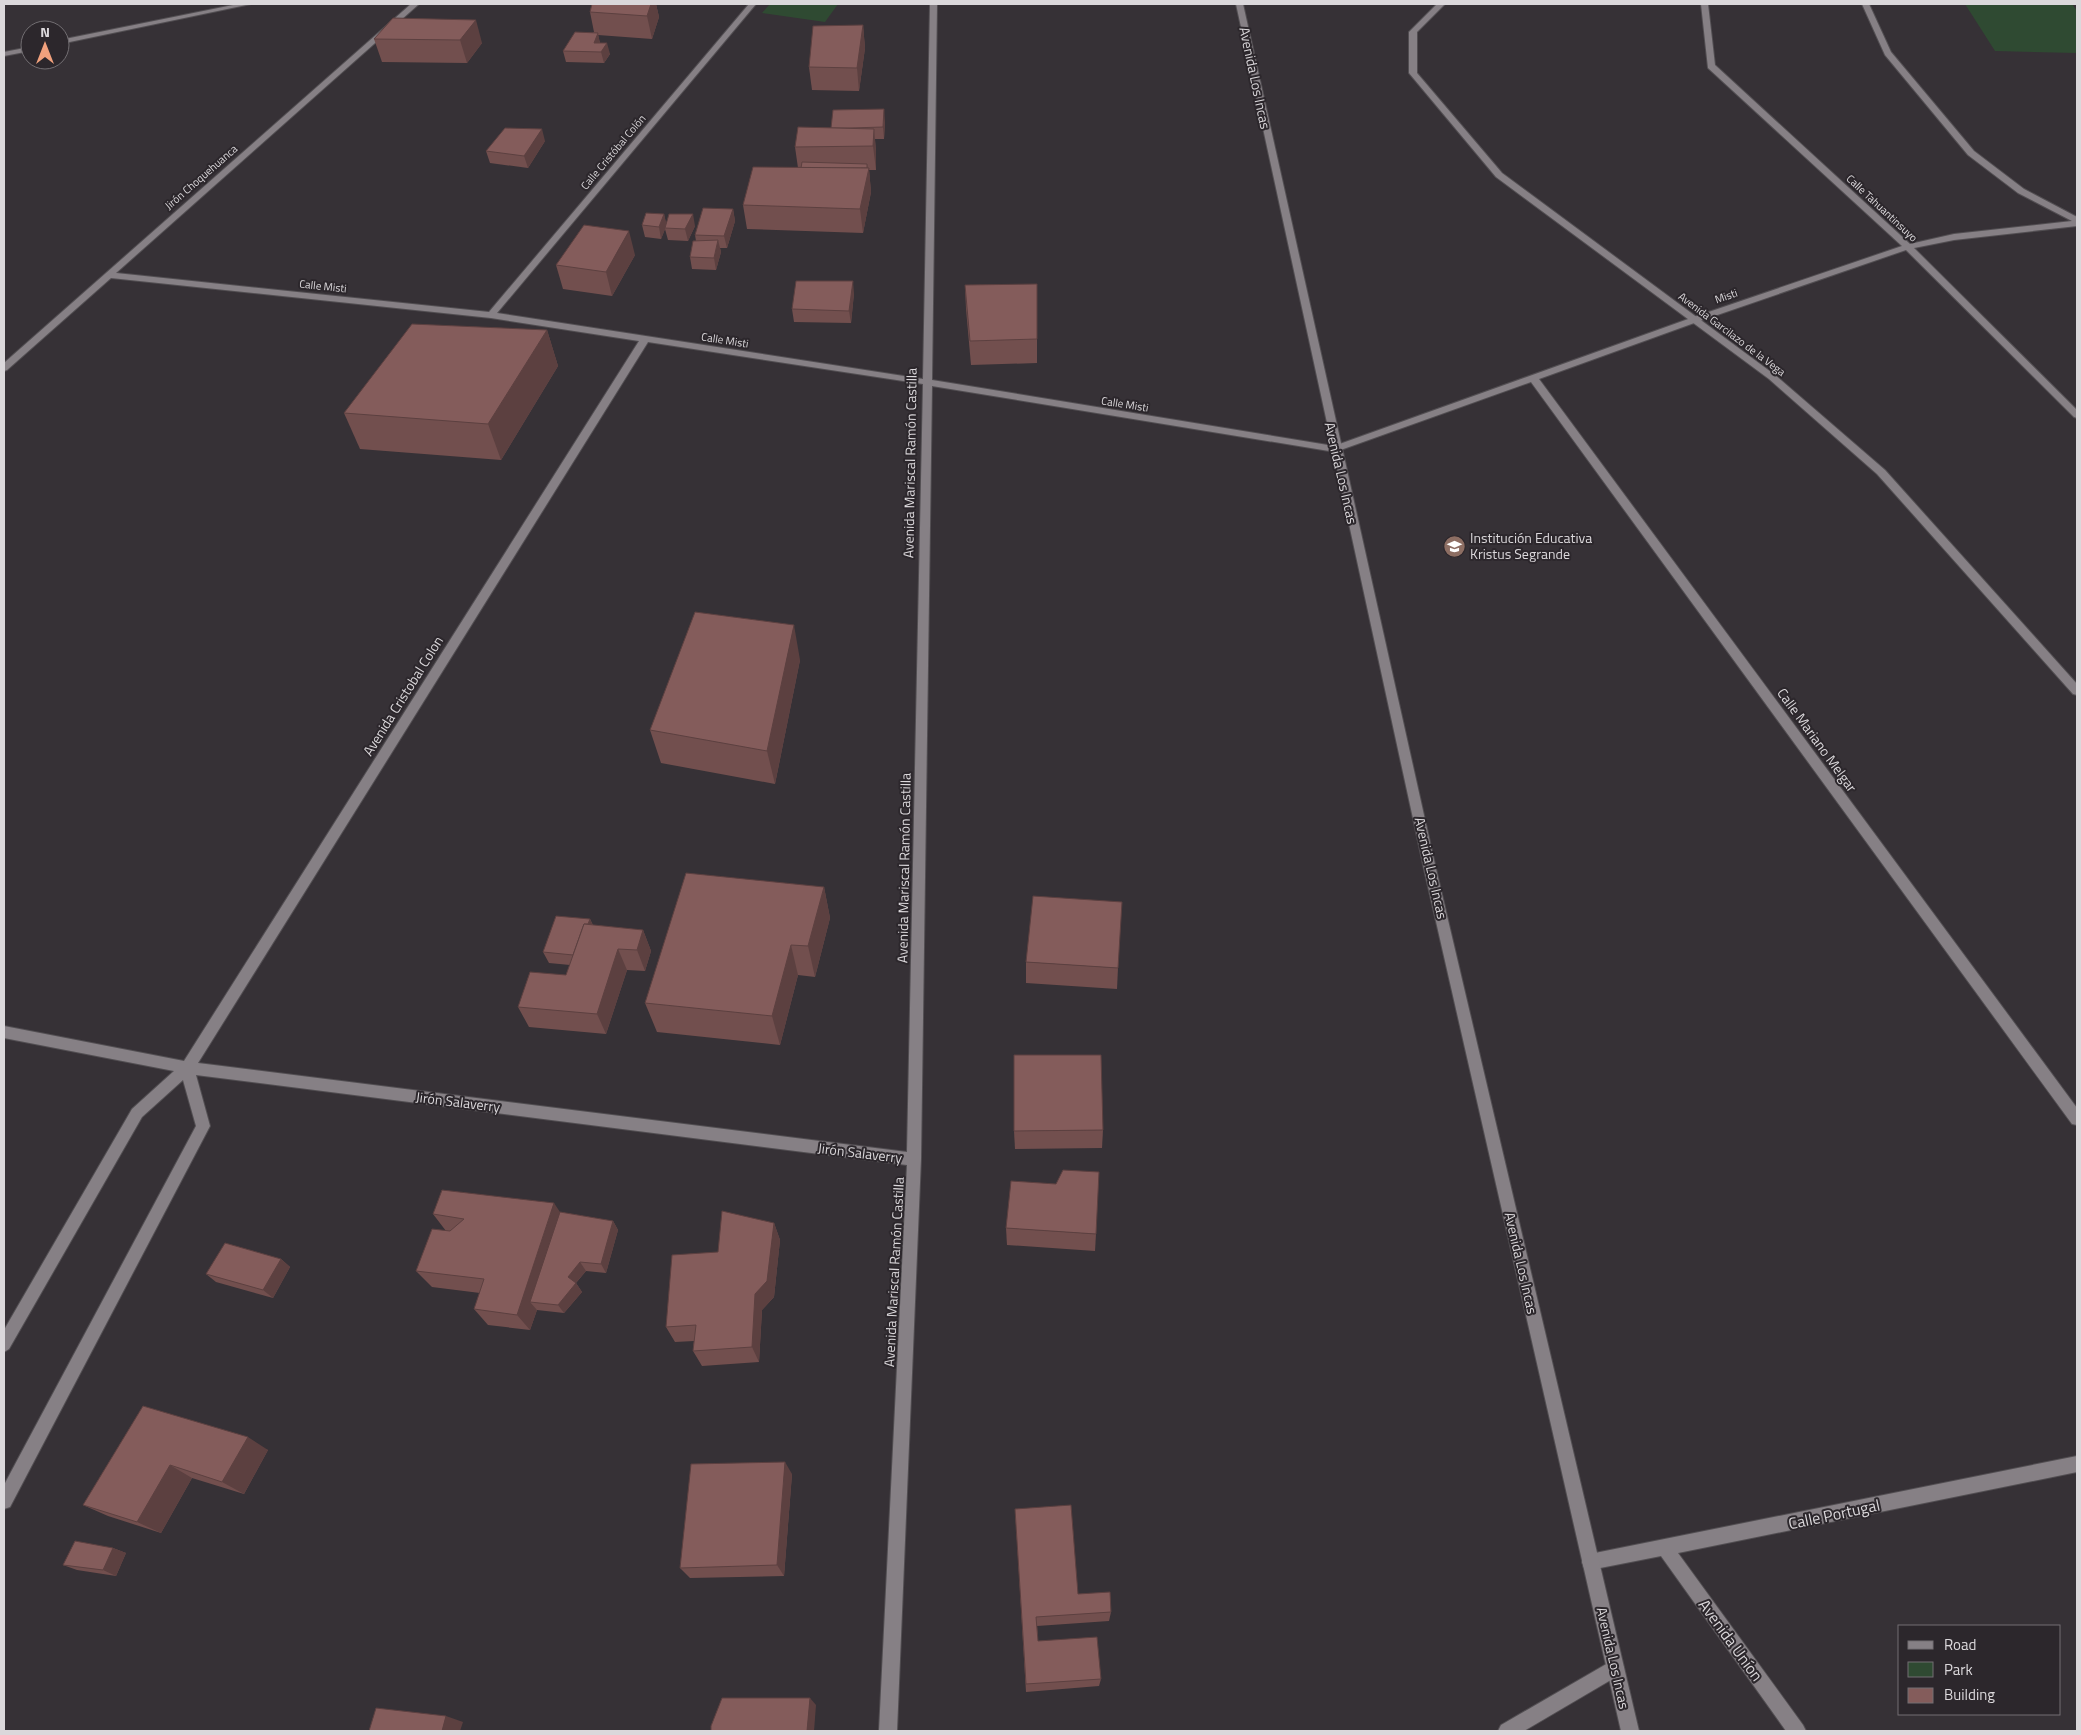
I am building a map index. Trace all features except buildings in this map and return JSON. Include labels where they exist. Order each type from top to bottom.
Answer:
[{"type":"street","points":[[70,40],[247,4]]},
{"type":"street","name":"Jirón Choquehuanca","points":[[4,368],[414,4]]},
{"type":"street","name":"Calle Cristóbal Colón","points":[[490,315],[752,4]]},
{"type":"street","name":"Avenida Mariscal Ramón Castilla","points":[[888,1731],[914,1160],[934,4]]},
{"type":"street","name":"Avenida Los Incas","points":[[1239,4],[1335,450],[1630,1731]]},
{"type":"street","name":"Avenida Garcilazo de la Vega","points":[[1441,4],[1413,32],[1413,73],[1498,175],[1772,377],[1881,472],[2077,691]]},
{"type":"street","name":"Calle Tahuantinsuyo","points":[[1704,4],[1711,66],[1908,247],[2077,415]]},
{"type":"street","points":[[1866,4],[1888,53],[1971,153],[2021,191],[2077,222]]},
{"type":"street","points":[[4,54],[20,51]]},
{"type":"street","name":"Misti","points":[[1335,450],[1694,320],[1908,247],[1954,238],[2077,222]]},
{"type":"street","name":"Calle Misti","points":[[108,275],[490,315],[926,382],[1335,450]]},
{"type":"street","name":"Avenida Cristobal Colon","points":[[4,1344],[137,1113],[187,1068],[645,339]]},
{"type":"street","name":"Calle Mariano Melgar","points":[[1533,378],[2077,1119]]},
{"type":"street","name":"Jirón Salaverry","points":[[4,1032],[187,1068],[914,1160]]},
{"type":"street","points":[[4,1501],[203,1126],[187,1068]]},
{"type":"street","name":"Calle Portugal","points":[[1590,1562],[2077,1464]]},
{"type":"street","name":"Avenida Uníon","points":[[1665,1548],[1797,1731]]},
{"type":"street","points":[[1507,1731],[1615,1668]]},
{"type":"green space","points":[[770,4],[838,4],[825,22],[762,13]]},
{"type":"green space","points":[[1965,4],[2072,4],[2077,11],[2077,53],[1995,51]]},
{"type":"place","name":"Institución Educativa Kristus Segrande","points":[[1454,546]]}]
